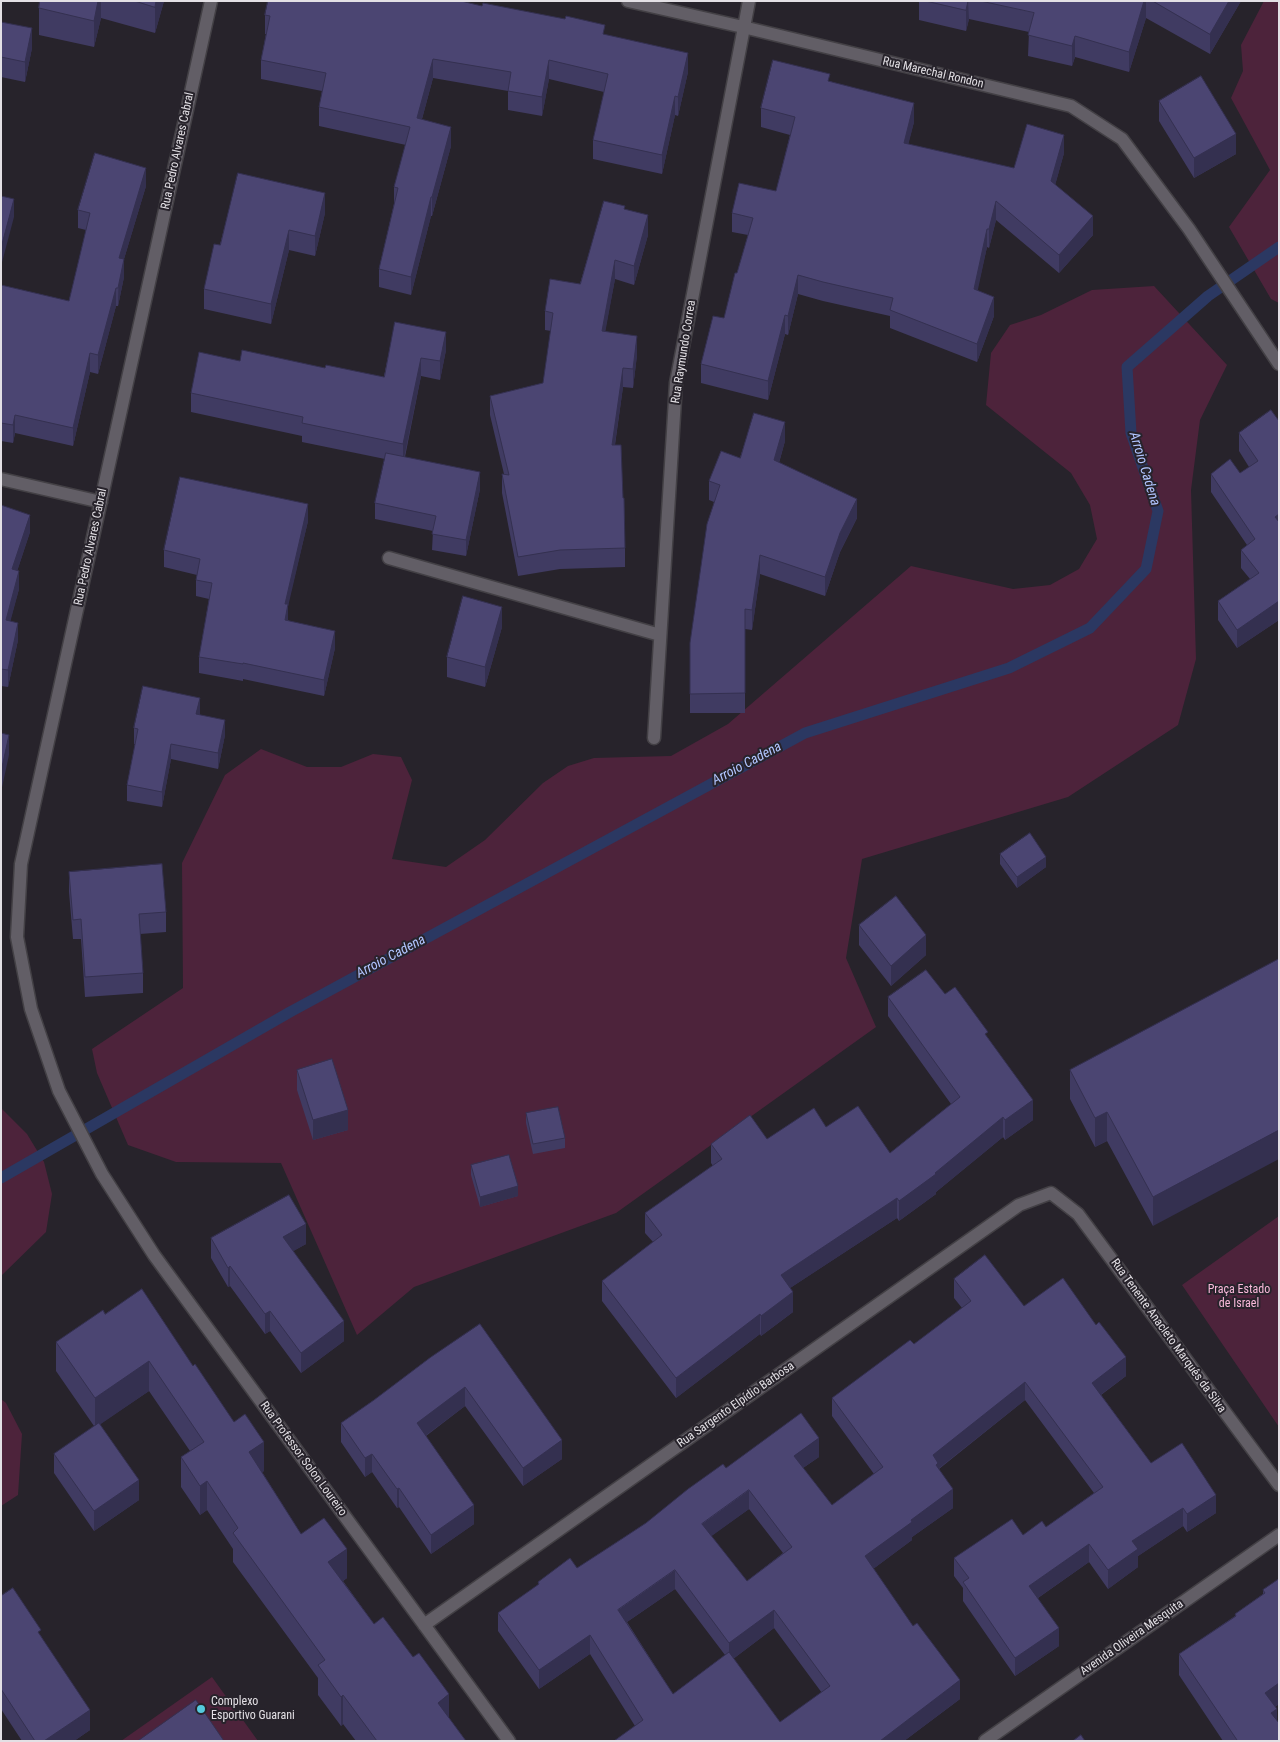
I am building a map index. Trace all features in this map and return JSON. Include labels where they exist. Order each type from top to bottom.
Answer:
[{"type":"street","name":"Rua Pedro Alvares Cabral","points":[[102,1174],[59,1091],[32,1009],[17,937],[21,864],[211,1]]},
{"type":"street","name":"Rua Marechal Rondon","points":[[628,1],[1071,106],[1122,139],[1189,229],[1279,364]]},
{"type":"street","name":"Rua Raymundo Correa","points":[[654,738],[676,383],[749,1]]},
{"type":"street","points":[[1,479],[101,502]]},
{"type":"street","points":[[389,558],[660,635]]},
{"type":"street","name":"Rua Professor Solon Loureiro","points":[[102,1174],[154,1255],[509,1741]]},
{"type":"street","name":"Rua Sargento Elpídio Barbosa","points":[[424,1625],[1019,1205],[1051,1193]]},
{"type":"street","name":"Rua Tenente Anacleto Marquês da Silva","points":[[1051,1193],[1078,1214],[1279,1486]]},
{"type":"street","name":"Avenida Oliveira Mesquita","points":[[985,1741],[1279,1535]]},
{"type":"green space","points":[[1264,1],[1279,1],[1279,303],[1271,299],[1229,227],[1270,170],[1231,98],[1243,71],[1241,45]]},
{"type":"green space","points":[[1154,286],[1227,365],[1200,420],[1191,490],[1196,659],[1178,725],[1068,797],[862,859],[846,958],[876,1027],[616,1213],[414,1287],[357,1335],[281,1163],[176,1162],[128,1145],[97,1073],[92,1049],[183,988],[182,863],[225,775],[261,749],[307,767],[341,767],[373,754],[401,757],[412,780],[392,859],[446,867],[485,840],[543,783],[568,766],[594,758],[671,756],[728,724],[911,566],[1013,589],[1050,585],[1079,569],[1097,539],[1090,505],[1071,473],[986,405],[991,353],[1010,325],[1041,315],[1092,290]]},
{"type":"green space","points":[[1,1108],[27,1134],[44,1162],[52,1194],[46,1232],[1,1276]]},
{"type":"green space","name":"Praça Estado de Israel","points":[[1279,1216],[1279,1427],[1182,1285]]},
{"type":"green space","points":[[1,1399],[6,1403],[22,1434],[18,1495],[1,1506]]},
{"type":"green space","name":"Complexo Esportivo Guarani","points":[[212,1677],[258,1741],[121,1741]]},
{"type":"building","points":[[40,1],[98,1],[94,21],[39,8]]},
{"type":"building","points":[[135,1],[156,1],[155,7]]},
{"type":"building","points":[[268,1],[461,1],[482,6],[483,3],[565,19],[566,16],[605,25],[603,34],[688,53],[678,97],[675,96],[662,155],[593,140],[608,74],[549,60],[542,97],[508,91],[511,72],[433,59],[417,118],[451,127],[411,277],[379,269],[398,188],[394,187],[410,127],[319,107],[326,73],[261,60],[270,16],[265,15]]},
{"type":"building","points":[[926,1],[968,1],[966,10]]},
{"type":"building","points":[[981,1],[1144,1],[1129,52],[1075,36],[1072,46],[1028,35],[1034,13]]},
{"type":"building","points":[[1153,1],[1229,1],[1210,34]]},
{"type":"building","points":[[1,22],[32,28],[25,62],[1,57]]},
{"type":"building","points":[[773,60],[830,74],[828,81],[914,103],[904,143],[1014,168],[1027,124],[1064,135],[1051,181],[1093,216],[1059,255],[996,201],[989,229],[987,229],[974,289],[994,297],[977,344],[890,310],[893,298],[798,275],[788,316],[785,315],[768,381],[701,364],[713,316],[724,318],[735,273],[737,273],[753,218],[732,213],[739,183],[776,191],[795,117],[761,108]]},
{"type":"building","points":[[1201,76],[1236,134],[1194,158],[1159,101]]},
{"type":"building","points":[[95,153],[146,168],[119,258],[124,259],[118,288],[116,288],[98,355],[90,353],[73,428],[15,415],[13,425],[1,423],[1,285],[69,301],[90,213],[78,210]]},
{"type":"building","points":[[238,173],[325,193],[315,236],[289,230],[271,304],[204,289],[214,244],[220,245]]},
{"type":"building","points":[[1,196],[14,199],[1,248]]},
{"type":"building","points":[[604,201],[625,206],[624,209],[648,215],[634,266],[615,260],[602,331],[637,336],[633,369],[623,368],[612,445],[621,445],[625,548],[560,550],[518,557],[502,474],[509,475],[490,396],[543,383],[553,313],[545,311],[550,279],[580,284]]},
{"type":"building","points":[[395,322],[446,332],[440,361],[421,358],[403,444],[302,423],[303,417],[191,393],[199,352],[240,361],[242,350],[325,368],[326,365],[384,377]]},
{"type":"building","points":[[1271,410],[1279,421],[1279,514],[1275,517],[1279,522],[1279,601],[1237,630],[1218,601],[1259,573],[1241,550],[1255,539],[1211,474],[1230,459],[1240,473],[1258,461],[1239,433]]},
{"type":"building","points":[[754,413],[785,422],[774,460],[857,499],[840,533],[825,577],[760,555],[752,610],[745,609],[745,693],[690,694],[690,643],[707,524],[720,485],[709,481],[721,451],[740,458]]},
{"type":"building","points":[[386,453],[480,472],[466,540],[432,534],[436,516],[375,503]]},
{"type":"building","points":[[180,477],[308,504],[285,604],[288,604],[285,620],[335,631],[324,680],[243,663],[199,657],[212,583],[196,580],[200,559],[164,550]]},
{"type":"building","points":[[1,505],[30,515],[12,569],[19,571],[6,620],[18,623],[8,670],[1,669]]},
{"type":"building","points":[[463,596],[502,607],[485,667],[447,657]]},
{"type":"building","points":[[143,686],[200,698],[196,714],[225,720],[218,753],[171,744],[162,792],[127,785],[138,729],[134,728]]},
{"type":"building","points":[[1,733],[9,735],[1,772]]},
{"type":"building","points":[[1030,833],[1046,857],[1017,877],[1000,854]]},
{"type":"building","points":[[162,864],[166,912],[139,914],[143,973],[85,977],[81,919],[73,920],[69,872]]},
{"type":"building","points":[[896,896],[926,935],[891,966],[859,925]]},
{"type":"building","points":[[1279,959],[1279,1130],[1153,1197],[1107,1112],[1095,1118],[1070,1070]]},
{"type":"building","points":[[926,970],[945,994],[955,987],[988,1032],[985,1034],[1033,1100],[1005,1120],[1003,1117],[936,1174],[899,1201],[897,1198],[781,1275],[793,1292],[761,1316],[760,1314],[676,1378],[602,1281],[662,1235],[645,1213],[722,1159],[711,1144],[750,1115],[767,1139],[814,1108],[826,1127],[858,1106],[890,1153],[960,1097],[888,997]]},
{"type":"building","points":[[332,1059],[348,1110],[313,1120],[297,1070]]},
{"type":"building","points":[[558,1107],[565,1138],[533,1144],[526,1113]]},
{"type":"building","points":[[509,1155],[518,1186],[480,1197],[471,1165]]},
{"type":"building","points":[[289,1195],[306,1224],[283,1237],[344,1321],[301,1353],[270,1311],[265,1314],[230,1266],[228,1268],[211,1238]]},
{"type":"building","points":[[985,1255],[1024,1306],[1063,1278],[1096,1325],[1099,1322],[1126,1357],[1092,1383],[1151,1463],[1182,1443],[1216,1495],[1187,1514],[1183,1508],[1132,1541],[1138,1549],[1108,1570],[1089,1544],[1029,1586],[1059,1628],[1015,1658],[963,1582],[969,1578],[954,1558],[1012,1519],[1023,1535],[1042,1521],[1046,1527],[1103,1487],[1025,1382],[933,1455],[938,1463],[936,1465],[953,1489],[865,1556],[913,1626],[917,1623],[960,1680],[880,1741],[614,1741],[643,1720],[590,1635],[539,1670],[498,1613],[539,1584],[538,1582],[570,1558],[577,1568],[646,1523],[723,1464],[726,1468],[801,1413],[819,1438],[794,1456],[832,1505],[883,1467],[832,1398],[910,1340],[914,1344],[971,1301],[954,1279]],"holes":[[[749,1490],[792,1547],[747,1581],[702,1524]],[[675,1570],[729,1643],[774,1610],[830,1686],[780,1722],[729,1652],[673,1694],[618,1610]]]},
{"type":"building","points":[[142,1289],[193,1366],[195,1364],[234,1422],[245,1414],[264,1442],[249,1452],[301,1534],[324,1518],[347,1549],[328,1562],[374,1624],[383,1617],[413,1657],[419,1653],[449,1694],[438,1703],[466,1741],[377,1741],[318,1665],[325,1660],[233,1533],[238,1528],[207,1481],[200,1486],[181,1457],[204,1442],[149,1361],[95,1398],[56,1342],[103,1310],[105,1314]]},
{"type":"building","points":[[480,1324],[562,1440],[523,1468],[465,1387],[417,1423],[474,1505],[431,1535],[399,1488],[397,1489],[372,1454],[365,1458],[341,1423],[431,1357]]},
{"type":"building","points":[[99,1423],[139,1480],[94,1511],[54,1454]]},
{"type":"building","points":[[1279,1579],[1279,1683],[1265,1693],[1277,1709],[1271,1713],[1279,1723],[1279,1741],[1236,1741],[1179,1654],[1236,1616],[1235,1614],[1265,1593],[1263,1590]]},
{"type":"building","points":[[13,1588],[41,1630],[38,1632],[90,1710],[44,1741],[35,1741],[1,1689],[1,1596]]},
{"type":"building","points":[[196,1700],[224,1741],[138,1741]]},
{"type":"building","points":[[1081,1735],[1085,1741],[1073,1741]]},
{"type":"waterway","name":"Arroio Cadena","points":[[1,1178],[290,1012],[805,733],[1009,668],[1090,628],[1146,569],[1158,511],[1131,433],[1127,367],[1208,296],[1279,247]]},
{"type":"place","name":"Complexo Esportivo Guarani","points":[[201,1709]]}]
